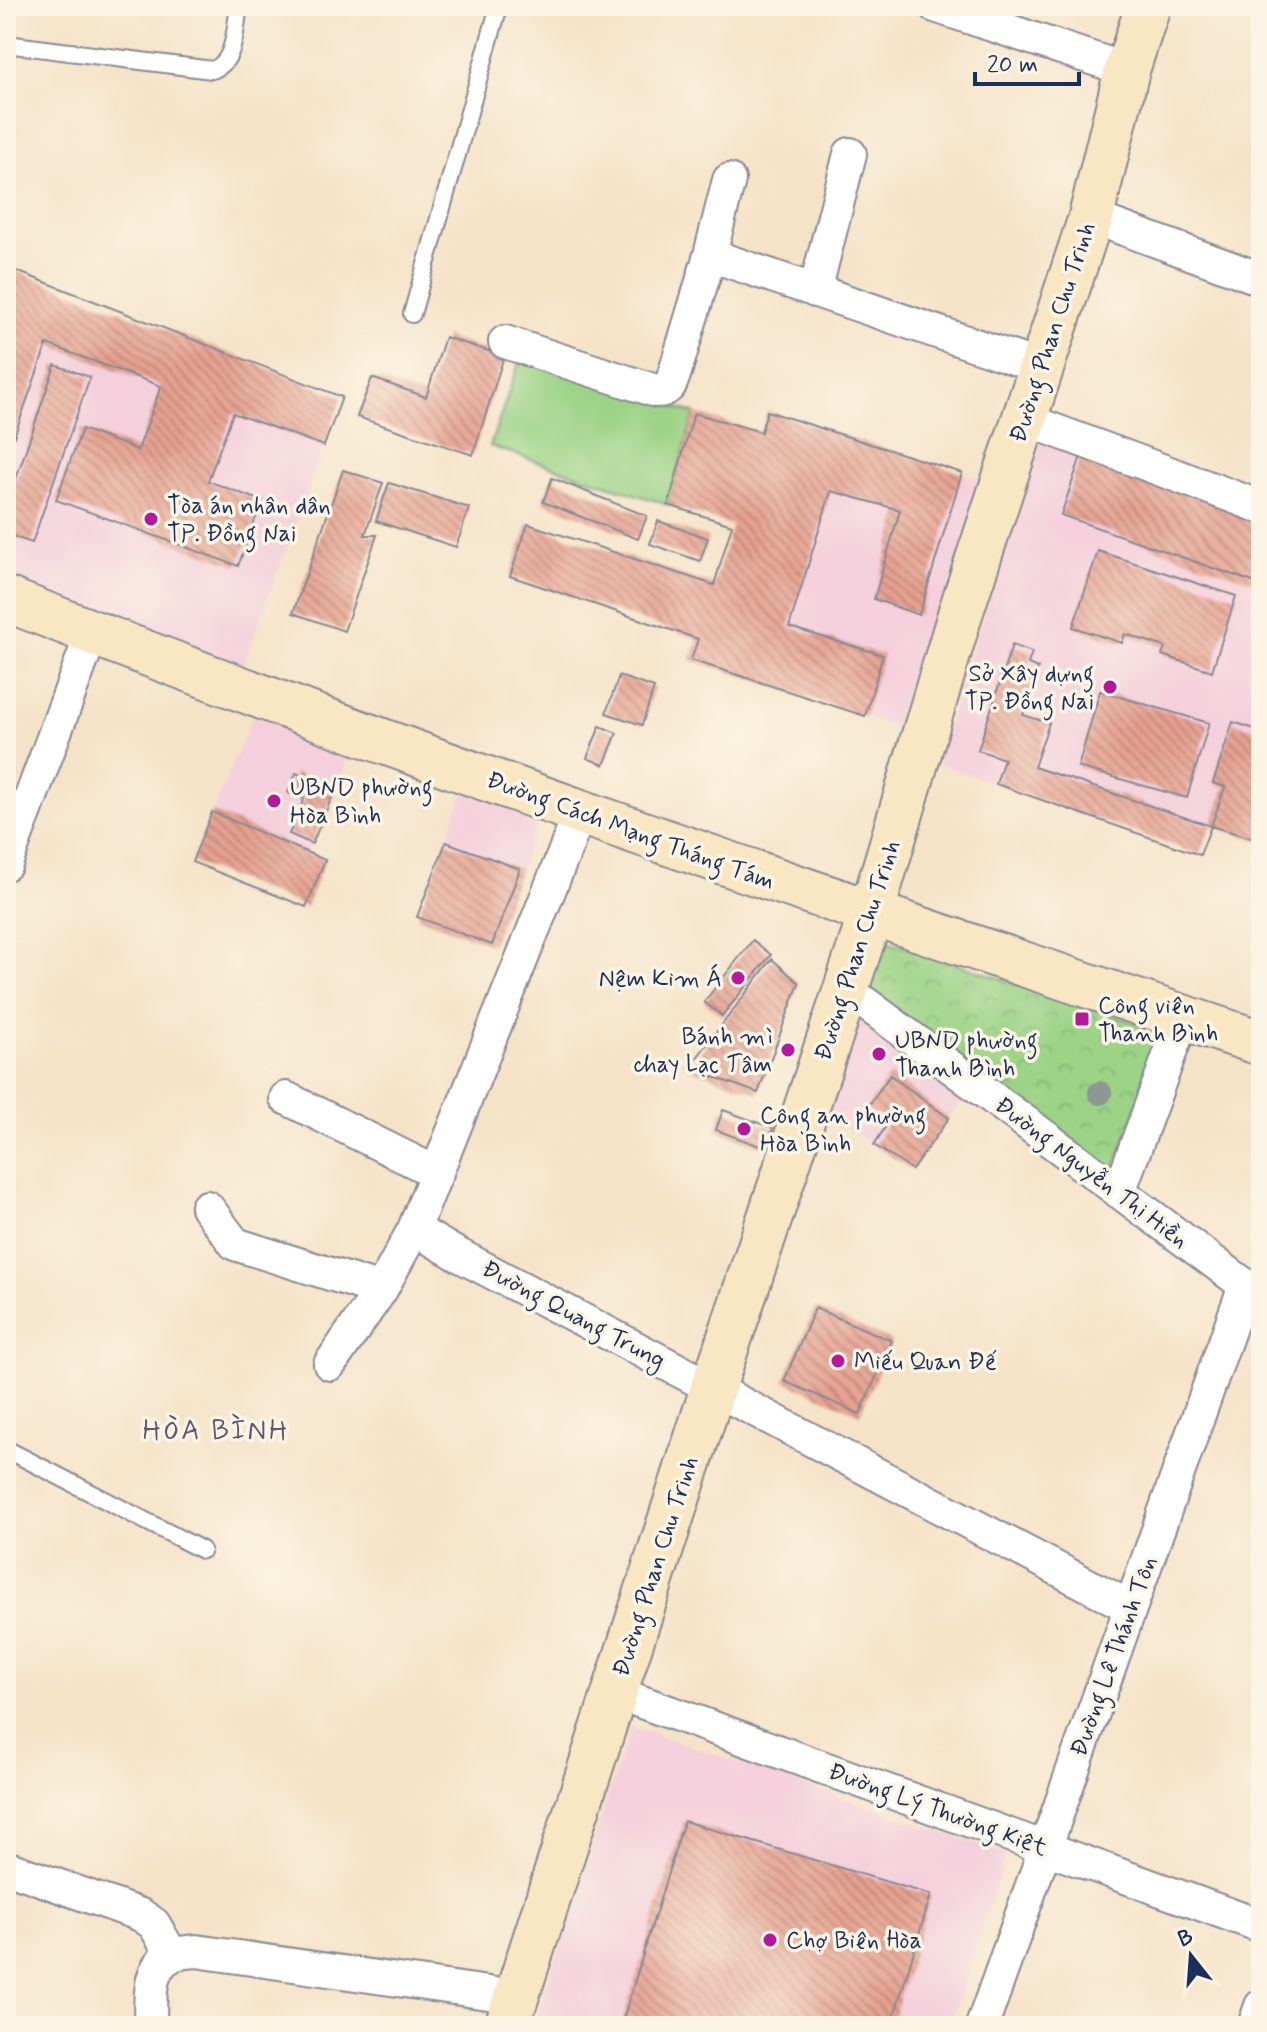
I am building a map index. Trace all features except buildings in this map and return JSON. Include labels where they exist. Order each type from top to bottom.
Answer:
[{"type":"street","points":[[935,6],[1127,70]]},
{"type":"street","name":"Đường Phan Chu Trinh","points":[[511,2012],[713,1388],[871,914],[961,611],[1091,217],[1127,70],[1148,6]]},
{"type":"street","points":[[815,291],[850,154]]},
{"type":"street","points":[[505,342],[656,391],[665,391],[675,372],[729,180]]},
{"type":"street","points":[[1091,217],[1261,279]]},
{"type":"street","points":[[710,255],[1040,367]]},
{"type":"street","points":[[1024,419],[1258,495]]},
{"type":"street","name":"Đường Cách Mạng Tháng Tám","points":[[6,599],[580,813],[871,914],[1261,1043]]},
{"type":"street","points":[[6,864],[92,633]]},
{"type":"street","points":[[330,1364],[381,1290],[414,1229],[580,813]]},
{"type":"street","name":"Đường Nguyễn Thị Hiền","points":[[846,989],[1253,1292]]},
{"type":"street","points":[[1119,1192],[1183,1018]]},
{"type":"street","points":[[286,1098],[437,1173]]},
{"type":"street","points":[[207,1207],[235,1244],[381,1290]]},
{"type":"street","name":"Đường Quang Trung","points":[[414,1229],[1130,1607]]},
{"type":"street","name":"Đường Lê Thánh Tôn","points":[[982,2026],[1130,1607],[1253,1292]]},
{"type":"street","name":"Đường Lý Thường Kiệt","points":[[614,1692],[1261,1926]]},
{"type":"street","points":[[6,1867],[141,1915],[154,1924],[172,1955]]},
{"type":"street","points":[[150,2026],[155,1971],[172,1955],[196,1951],[511,2012]]},
{"type":"street","points":[[1254,2026],[1261,2006]]},
{"type":"lane","points":[[6,44],[212,70],[220,68],[229,59],[239,6]]},
{"type":"lane","points":[[412,314],[499,6]]},
{"type":"lane","points":[[6,1449],[202,1550]]},
{"type":"shaded area","name":"Tòa án nhân dân TP. Đồng Nai","points":[[6,267],[342,397],[243,666],[6,578]]},
{"type":"shaded area","name":"Sở Xây dựng TP. Đồng Nai","points":[[767,411],[983,480],[905,729],[691,660]]},
{"type":"shaded area","name":"Sở Xây dựng TP. Đồng Nai","points":[[1039,438],[1261,517],[1261,841],[1211,826],[1200,855],[936,763]]},
{"type":"shaded area","name":"UBND phường Hòa Bình","points":[[254,713],[351,750],[308,853],[325,860],[306,907],[192,862]]},
{"type":"shaded area","points":[[464,792],[539,818],[492,945],[417,917]]},
{"type":"shaded area","name":"UBND phường Thanh Bình","points":[[859,1013],[966,1094],[912,1170],[826,1115]]},
{"type":"shaded area","name":"Chợ Biên Hòa","points":[[631,1726],[1006,1854],[950,2026],[534,2026]]},
{"type":"green space","points":[[520,360],[694,413],[668,505],[490,446]]},
{"type":"green space","points":[[884,940],[1164,1032],[1113,1173],[866,988]]},
{"type":"place","name":"Tòa án nhân dân TP. Đồng Nai","points":[[151,519]]},
{"type":"place","name":"Sở Xây dựng TP. Đồng Nai","points":[[1110,687]]},
{"type":"place","name":"UBND phường Hòa Bình","points":[[274,801]]},
{"type":"place","name":"Nệm Kim Á","points":[[738,978]]},
{"type":"place","name":"Công viên Thanh Bình","points":[[1082,1019]]},
{"type":"place","name":"Bánh mì chay Lạc Tâm","points":[[788,1050]]},
{"type":"place","name":"UBND phường Thanh Bình","points":[[879,1054]]},
{"type":"place","name":"Công an phường Hòa Bình","points":[[744,1129]]},
{"type":"place","name":"Miếu Quan Đế","points":[[838,1361]]},
{"type":"place","name":"Chợ Biên Hòa","points":[[770,1940]]},
{"type":"district","name":"HÒA BÌNH","points":[[216,1429]]}]
